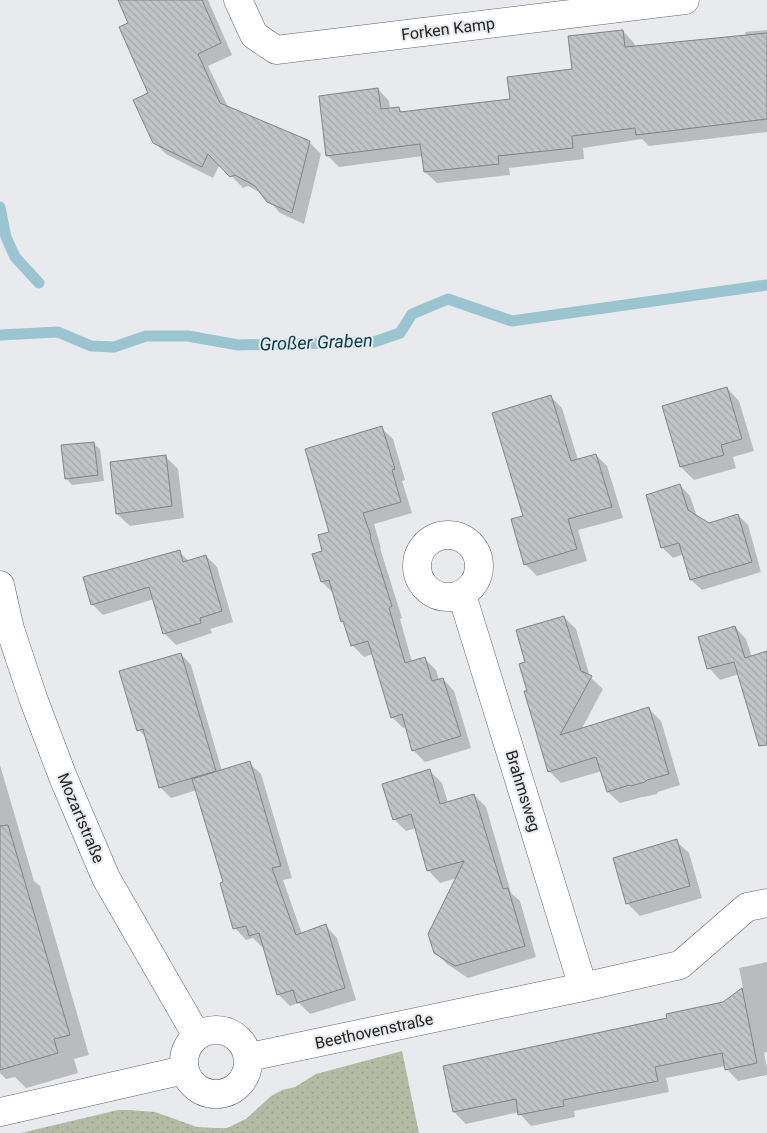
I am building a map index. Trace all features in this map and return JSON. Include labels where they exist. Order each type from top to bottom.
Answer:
[{"type":"street","name":"Forken Kamp","points":[[238,0],[254,35],[276,50],[685,0]]},
{"type":"street","name":"Mozartstraße","points":[[0,585],[10,629],[33,698],[63,777],[106,878],[196,1036]]},
{"type":"street","name":"Brahmsweg","points":[[462,595],[583,987]]},
{"type":"street","name":"Beethovenstraße","points":[[249,1057],[680,965],[747,907],[767,903]]},
{"type":"street","points":[[218,1029],[238,1037],[249,1057],[249,1068],[238,1087],[217,1095],[206,1093],[196,1088],[188,1080],[184,1070],[184,1057],[188,1046],[196,1036],[206,1031],[218,1029]]},
{"type":"street","points":[[0,1112],[184,1070]]},
{"type":"green space","points":[[402,1051],[419,1133],[21,1133],[118,1110],[155,1112],[197,1127],[227,1128],[246,1119],[271,1096],[282,1090],[295,1087],[316,1074]]},
{"type":"building","points":[[118,0],[202,0],[221,43],[198,54],[220,103],[310,141],[292,213],[267,202],[255,186],[235,175],[230,177],[208,154],[202,167],[153,143],[133,100],[148,93],[119,27],[128,23]]},
{"type":"building","points":[[623,30],[625,47],[767,33],[767,119],[636,135],[635,128],[572,136],[573,148],[498,156],[499,164],[424,172],[420,144],[326,156],[319,96],[378,88],[381,109],[399,107],[400,112],[510,99],[507,77],[572,69],[568,36]]},
{"type":"building","points":[[727,387],[742,439],[721,445],[724,455],[680,467],[662,406]]},
{"type":"building","points":[[551,395],[571,461],[596,454],[612,507],[568,519],[577,549],[524,565],[511,519],[523,516],[492,413]]},
{"type":"building","points":[[382,426],[395,469],[392,470],[401,502],[363,513],[392,606],[389,608],[405,663],[425,657],[432,681],[443,678],[461,736],[412,751],[402,714],[391,718],[368,641],[351,646],[343,621],[341,622],[329,580],[321,582],[312,554],[322,551],[318,535],[329,532],[305,449]]},
{"type":"building","points":[[94,442],[98,475],[65,479],[61,445]]},
{"type":"building","points":[[166,455],[172,506],[116,514],[110,462]]},
{"type":"building","points":[[680,484],[688,510],[709,523],[738,514],[752,562],[690,580],[679,543],[661,548],[646,495]]},
{"type":"building","points":[[180,550],[183,562],[206,555],[222,611],[200,618],[201,623],[163,634],[149,587],[91,605],[83,577]]},
{"type":"building","points":[[564,616],[581,671],[592,676],[560,735],[649,707],[669,774],[607,792],[596,757],[548,772],[524,691],[527,691],[519,664],[525,662],[516,630]]},
{"type":"building","points":[[735,626],[745,658],[767,651],[767,745],[759,746],[734,662],[707,669],[698,637]]},
{"type":"building","points":[[181,653],[216,771],[159,788],[143,729],[137,731],[119,671]]},
{"type":"building","points":[[250,761],[281,866],[272,868],[296,935],[326,924],[345,988],[297,1003],[293,990],[277,995],[259,933],[249,936],[246,926],[233,929],[220,883],[223,882],[192,779]]},
{"type":"building","points":[[430,769],[440,804],[474,794],[503,889],[508,888],[525,946],[455,966],[434,953],[428,934],[464,861],[427,871],[411,814],[393,820],[382,784]]},
{"type":"building","points":[[8,825],[70,1035],[54,1039],[58,1053],[0,1070],[0,826]]},
{"type":"building","points":[[677,839],[690,886],[626,904],[613,858]]},
{"type":"building","points":[[742,988],[757,1063],[725,1070],[722,1053],[655,1067],[658,1081],[563,1100],[564,1106],[518,1115],[516,1099],[453,1112],[443,1066],[667,1018],[666,1014],[723,1002]]},
{"type":"waterway","points":[[0,207],[6,237],[15,257],[39,283]]},
{"type":"waterway","name":"Großer Graben","points":[[0,335],[58,332],[91,346],[114,347],[146,336],[188,336],[238,345],[374,342],[400,333],[412,314],[448,299],[512,321],[767,285]]}]
